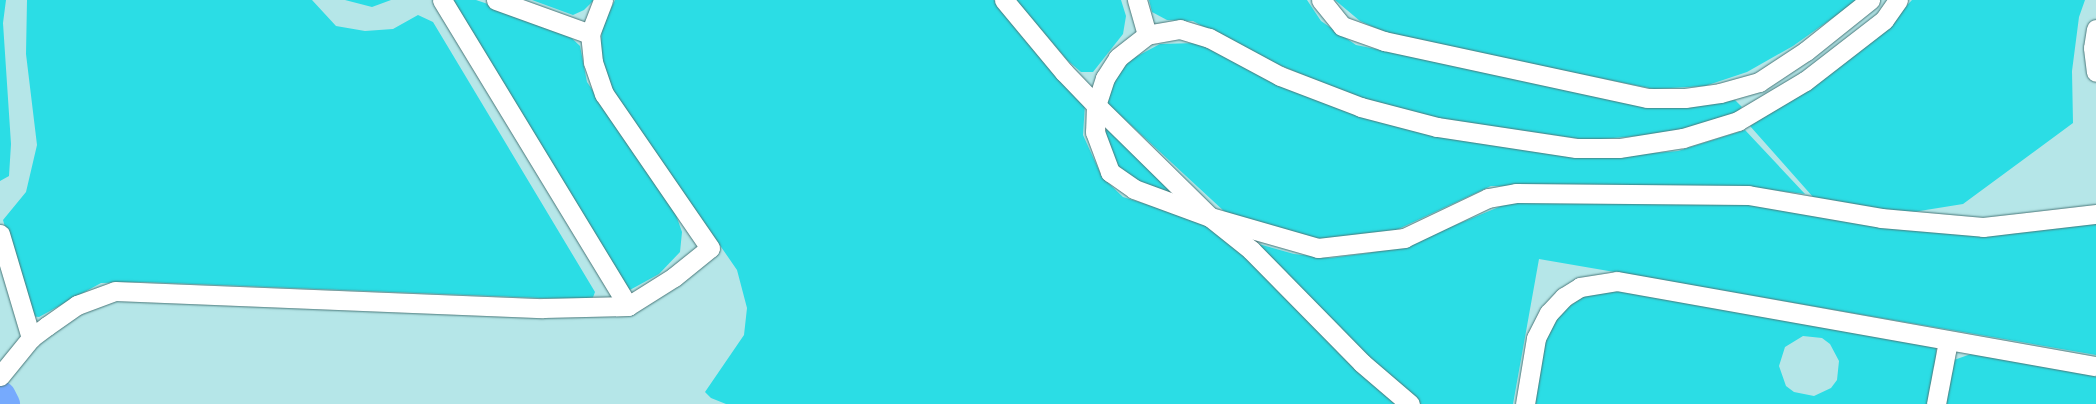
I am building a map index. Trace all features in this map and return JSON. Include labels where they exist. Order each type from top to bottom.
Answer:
[{"type":"street","points":[[442,0],[628,306]]},
{"type":"street","points":[[496,0],[590,34]]},
{"type":"street","points":[[4,372],[31,338],[77,305],[115,292],[543,308],[628,306],[674,277],[710,248],[604,94],[593,62],[590,34],[603,0]]},
{"type":"street","points":[[1004,0],[1064,72],[1096,105],[1210,217],[1251,250],[1362,363],[1410,404]]},
{"type":"street","points":[[1137,0],[1147,35]]},
{"type":"street","points":[[1320,0],[1342,26],[1384,41],[1647,98],[1702,95],[1759,82],[1806,51],[1870,0]]},
{"type":"street","points":[[1898,0],[1884,20],[1805,81],[1738,121],[1683,138],[1619,148],[1576,148],[1437,127],[1361,107],[1289,80],[1208,38],[1180,29],[1147,35],[1118,58],[1105,78],[1096,105],[1095,132],[1110,172],[1134,189],[1210,217],[1318,248],[1404,238],[1488,198],[1516,193],[1748,195],[1881,218],[1983,227],[2096,214]]},
{"type":"street","points":[[2096,28],[2093,48],[2096,72]]},
{"type":"street","points":[[0,234],[31,338]]},
{"type":"street","points":[[1525,404],[1536,338],[1549,312],[1564,297],[1580,287],[1617,281],[2096,366]]},
{"type":"street","points":[[1936,404],[1948,341]]},
{"type":"shaded area","points":[[0,0],[6,0],[3,23],[11,144],[9,176],[0,181]]},
{"type":"shaded area","points":[[27,0],[312,0],[336,26],[365,31],[393,29],[418,15],[433,22],[595,292],[592,300],[142,282],[101,283],[39,317],[31,316],[3,220],[26,192],[37,145],[26,54]]},
{"type":"shaded area","points":[[345,0],[391,0],[372,7]]},
{"type":"shaded area","points":[[450,0],[476,0],[562,29],[580,46],[587,82],[675,212],[682,232],[680,252],[659,274],[628,291]]},
{"type":"shaded area","points":[[532,0],[594,0],[584,10],[573,15]]},
{"type":"shaded area","points":[[615,0],[994,0],[1085,104],[1083,135],[1102,177],[1123,197],[1211,224],[1398,404],[726,404],[711,398],[705,392],[744,335],[747,308],[737,270],[608,83],[600,58],[602,28]]},
{"type":"shaded area","points":[[1016,0],[1121,0],[1126,16],[1123,34],[1093,72],[1081,72],[1067,60]]},
{"type":"shaded area","points":[[1149,0],[1307,0],[1321,21],[1356,45],[1666,108],[1735,100],[1742,107],[1732,118],[1676,133],[1588,140],[1444,120],[1354,96],[1257,56],[1193,21],[1167,20],[1152,12]]},
{"type":"shaded area","points":[[1335,0],[1858,0],[1793,46],[1747,72],[1705,86],[1654,89],[1396,37],[1360,21]]},
{"type":"shaded area","points":[[1912,0],[2085,0],[2079,17],[2072,71],[2073,123],[1963,204],[1907,213],[1813,197],[1750,126],[1798,95],[1883,31]]},
{"type":"shaded area","points":[[1197,43],[1339,109],[1495,144],[1607,157],[1678,151],[1745,130],[1805,194],[1749,187],[1491,186],[1390,233],[1338,240],[1299,238],[1225,212],[1106,102],[1109,87],[1130,60],[1160,44]]},
{"type":"shaded area","points":[[1107,127],[1182,200],[1142,183],[1116,166],[1104,138]]},
{"type":"shaded area","points":[[1511,202],[1746,203],[1903,229],[2096,220],[2096,355],[1539,259],[1513,404],[1420,404],[1374,364],[1255,243],[1294,254],[1330,258],[1369,253],[1419,240]]},
{"type":"shaded area","points":[[1608,287],[1936,347],[1937,361],[1928,404],[1534,404],[1545,340],[1560,313],[1584,296]],"holes":[[[1803,336],[1822,338],[1830,344],[1839,361],[1837,380],[1831,388],[1814,396],[1794,392],[1786,386],[1779,366],[1785,347]]]},
{"type":"shaded area","points":[[1971,354],[2096,375],[2096,404],[1943,404],[1954,360]]},
{"type":"waterway","points":[[0,396],[4,404]]}]
